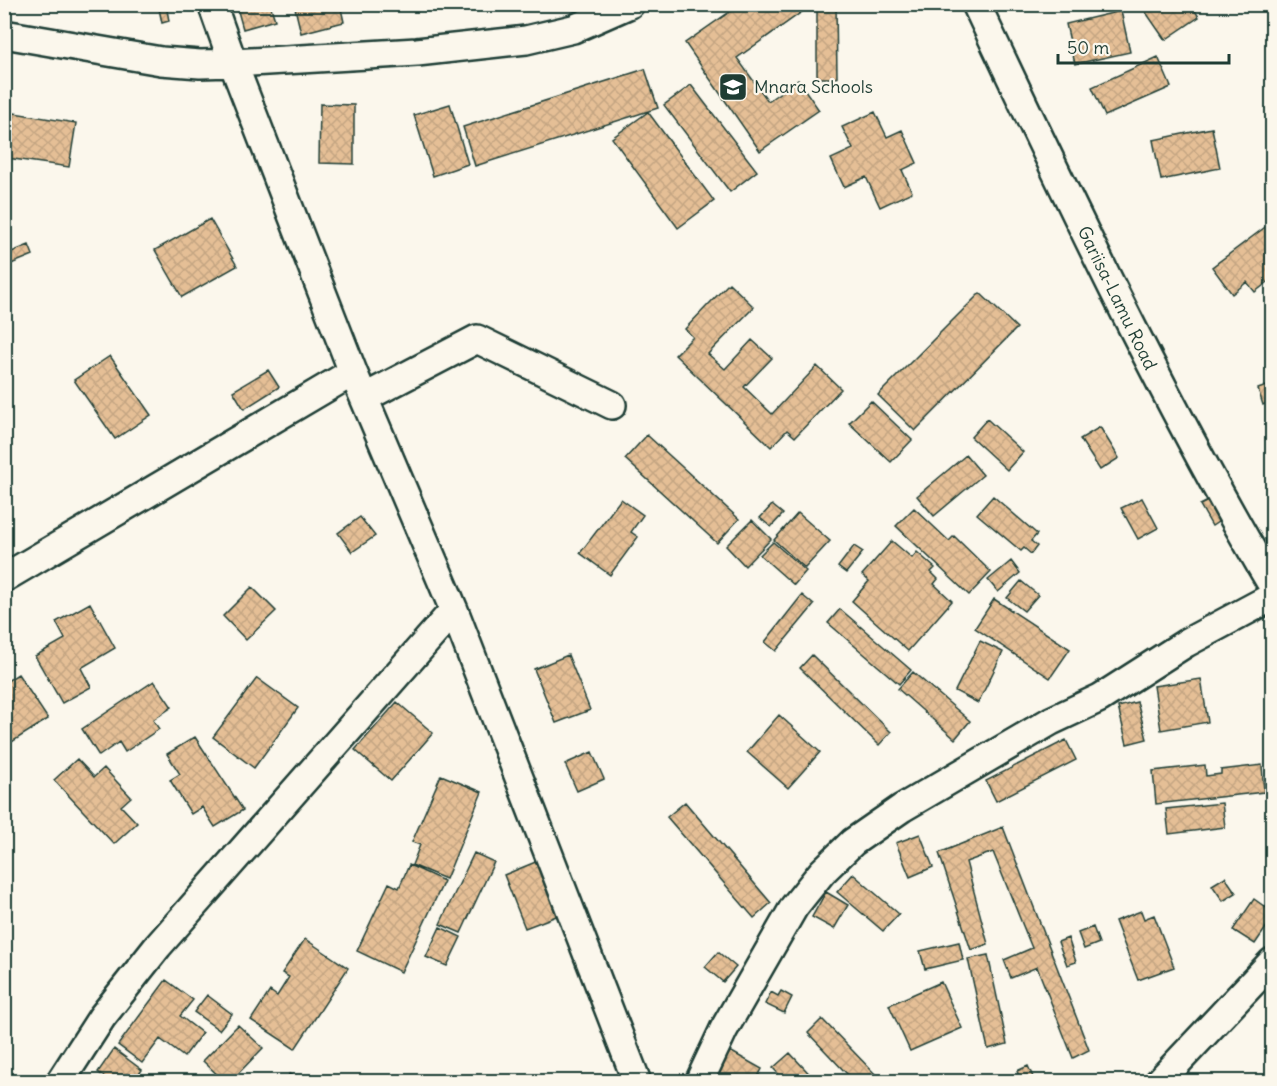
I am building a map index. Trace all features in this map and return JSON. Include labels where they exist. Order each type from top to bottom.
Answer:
[{"type":"street","points":[[212,4],[353,372],[454,610],[637,1082]]},
{"type":"street","points":[[4,34],[161,61],[200,64],[233,63],[417,52],[526,40],[573,29],[630,4]]},
{"type":"street","name":"Gariisa-Lamu Road","points":[[976,4],[1104,274],[1151,367],[1272,585]]},
{"type":"street","points":[[364,398],[477,339],[612,405]]},
{"type":"street","points":[[4,578],[353,372]]},
{"type":"street","points":[[699,1082],[724,1029],[794,907],[822,872],[853,842],[902,808],[1051,721],[1100,698],[1186,643],[1272,597]]},
{"type":"street","points":[[60,1082],[102,1017],[158,946],[454,610]]},
{"type":"street","points":[[1159,1082],[1272,962]]},
{"type":"building","points":[[158,4],[166,4],[169,21],[162,23]]},
{"type":"building","points":[[236,4],[270,4],[275,20],[243,29]]},
{"type":"building","points":[[294,4],[340,4],[344,22],[301,33]]},
{"type":"building","points":[[741,4],[813,4],[737,58],[768,101],[798,80],[819,110],[760,151],[685,43]]},
{"type":"building","points":[[817,4],[836,4],[837,78],[817,78]]},
{"type":"building","points":[[1155,4],[1191,4],[1199,17],[1165,40],[1145,11]]},
{"type":"building","points":[[1121,11],[1130,52],[1075,64],[1066,24]]},
{"type":"building","points":[[1158,57],[1171,87],[1105,116],[1092,87]]},
{"type":"building","points":[[645,69],[658,108],[475,166],[463,127]]},
{"type":"building","points":[[691,85],[757,171],[730,192],[664,105]]},
{"type":"building","points":[[320,104],[354,105],[354,164],[319,163]]},
{"type":"building","points":[[450,104],[468,164],[433,176],[414,115]]},
{"type":"building","points":[[648,112],[714,201],[678,228],[612,138]]},
{"type":"building","points":[[875,112],[887,137],[902,130],[917,163],[902,170],[912,192],[880,207],[866,177],[844,187],[831,159],[853,149],[842,127]]},
{"type":"building","points":[[14,113],[76,123],[69,167],[7,158]]},
{"type":"building","points":[[1212,128],[1220,168],[1161,180],[1153,140]]},
{"type":"building","points":[[210,219],[237,266],[182,297],[155,250]]},
{"type":"building","points":[[1268,225],[1272,231],[1272,279],[1255,292],[1247,282],[1232,294],[1212,267]]},
{"type":"building","points":[[29,245],[33,255],[4,267],[4,255]]},
{"type":"building","points":[[729,283],[754,307],[708,354],[725,369],[752,340],[772,358],[744,387],[772,414],[817,366],[841,389],[795,437],[787,430],[771,447],[675,355],[693,337],[685,329]]},
{"type":"building","points":[[980,293],[1017,328],[915,431],[878,395]]},
{"type":"building","points":[[110,356],[151,415],[115,439],[74,380]]},
{"type":"building","points":[[268,370],[279,387],[244,409],[233,391]]},
{"type":"building","points":[[1272,384],[1272,401],[1263,405],[1258,389]]},
{"type":"building","points":[[871,401],[912,440],[891,462],[849,423]]},
{"type":"building","points":[[987,419],[1023,452],[1007,470],[971,437]]},
{"type":"building","points":[[1100,427],[1119,458],[1100,470],[1080,439]]},
{"type":"building","points":[[647,435],[739,519],[717,543],[625,459]]},
{"type":"building","points":[[966,455],[983,475],[934,516],[917,496]]},
{"type":"building","points":[[993,496],[1037,534],[1031,541],[1037,546],[1031,554],[1024,548],[1021,551],[977,514]]},
{"type":"building","points":[[1142,498],[1158,528],[1138,539],[1121,508]]},
{"type":"building","points":[[621,499],[643,515],[631,532],[638,537],[610,575],[580,553]]},
{"type":"building","points":[[1210,500],[1221,520],[1212,526],[1200,505]]},
{"type":"building","points":[[772,505],[783,514],[771,527],[760,518]]},
{"type":"building","points":[[914,508],[949,541],[954,536],[991,572],[969,595],[896,526]]},
{"type":"building","points":[[798,513],[830,541],[805,568],[774,540]]},
{"type":"building","points":[[360,517],[375,536],[352,552],[338,533]]},
{"type":"building","points":[[752,520],[771,539],[745,566],[726,546]]},
{"type":"building","points":[[892,541],[912,558],[917,552],[935,568],[931,572],[938,579],[934,584],[952,601],[908,651],[852,601],[869,581],[862,575]]},
{"type":"building","points":[[773,542],[806,571],[794,585],[760,555]]},
{"type":"building","points":[[854,546],[863,552],[846,573],[838,567]]},
{"type":"building","points":[[1011,561],[1020,573],[998,592],[988,580]]},
{"type":"building","points":[[1021,581],[1038,595],[1024,611],[1007,598]]},
{"type":"building","points":[[252,587],[276,611],[246,640],[223,616]]},
{"type":"building","points":[[802,595],[814,605],[776,651],[765,642]]},
{"type":"building","points":[[994,599],[1070,649],[1050,678],[975,628]]},
{"type":"building","points":[[90,603],[115,648],[81,668],[91,687],[62,703],[35,656],[65,639],[56,622]]},
{"type":"building","points":[[840,609],[911,670],[899,684],[828,623]]},
{"type":"building","points":[[980,641],[1003,652],[978,703],[955,691]]},
{"type":"building","points":[[568,655],[590,710],[556,723],[534,669]]},
{"type":"building","points":[[812,655],[891,732],[879,745],[800,668]]},
{"type":"building","points":[[913,672],[970,721],[955,739],[898,689]]},
{"type":"building","points":[[18,674],[48,719],[4,747],[4,683]]},
{"type":"building","points":[[257,678],[298,708],[254,768],[213,737]]},
{"type":"building","points":[[1201,679],[1208,722],[1161,730],[1154,686]]},
{"type":"building","points":[[154,681],[172,707],[153,720],[159,729],[125,752],[119,742],[99,756],[82,729]]},
{"type":"building","points":[[397,702],[433,733],[391,781],[355,750]]},
{"type":"building","points":[[1137,702],[1147,739],[1127,744],[1118,707]]},
{"type":"building","points":[[779,715],[820,752],[788,788],[747,752]]},
{"type":"building","points":[[195,737],[243,810],[215,827],[202,807],[191,814],[170,780],[180,774],[167,754]]},
{"type":"building","points":[[1066,740],[1076,760],[996,801],[986,781]]},
{"type":"building","points":[[592,752],[604,779],[577,791],[565,764]]},
{"type":"building","points":[[77,759],[94,777],[104,768],[131,797],[121,806],[137,823],[114,844],[54,780]]},
{"type":"building","points":[[1205,765],[1206,776],[1221,774],[1221,770],[1262,765],[1264,792],[1156,804],[1153,771]]},
{"type":"building","points":[[441,775],[482,792],[446,879],[412,865],[420,845],[412,842]]},
{"type":"building","points":[[685,802],[771,903],[754,918],[667,817]]},
{"type":"building","points":[[1222,803],[1225,827],[1169,834],[1166,809]]},
{"type":"building","points":[[1003,827],[1089,1050],[1073,1058],[1037,967],[1011,978],[1004,960],[1032,948],[993,852],[966,862],[988,944],[971,950],[939,853]]},
{"type":"building","points":[[920,834],[933,867],[910,877],[896,843]]},
{"type":"building","points":[[474,853],[494,862],[461,933],[440,924]]},
{"type":"building","points":[[538,861],[559,915],[525,928],[504,875]]},
{"type":"building","points":[[409,865],[444,881],[401,972],[357,951],[389,883],[399,888]]},
{"type":"building","points":[[853,874],[899,914],[883,931],[837,892]]},
{"type":"building","points":[[1225,877],[1236,893],[1223,901],[1212,885]]},
{"type":"building","points":[[826,892],[848,905],[834,929],[812,917]]},
{"type":"building","points":[[1254,899],[1272,912],[1272,919],[1255,944],[1233,930]]},
{"type":"building","points":[[1141,911],[1144,919],[1154,915],[1174,967],[1138,980],[1115,921]]},
{"type":"building","points":[[440,927],[461,937],[447,966],[426,957]]},
{"type":"building","points":[[1093,927],[1099,943],[1084,949],[1078,933]]},
{"type":"building","points":[[1068,938],[1076,962],[1067,965],[1058,942]]},
{"type":"building","points":[[305,939],[348,968],[295,1049],[251,1020],[270,991],[277,996],[289,977],[282,973]]},
{"type":"building","points":[[959,942],[963,960],[925,969],[920,951]]},
{"type":"building","points":[[718,952],[736,967],[723,982],[705,967]]},
{"type":"building","points":[[988,955],[1007,1044],[988,1049],[968,959]]},
{"type":"building","points":[[166,980],[193,1000],[180,1016],[202,1033],[184,1057],[160,1039],[142,1063],[118,1045]]},
{"type":"building","points":[[941,982],[962,1028],[910,1051],[889,1005]]},
{"type":"building","points":[[781,991],[792,997],[784,1013],[765,1004],[771,992],[778,996]]},
{"type":"building","points":[[207,995],[232,1014],[219,1030],[194,1012]]},
{"type":"building","points":[[822,1019],[876,1075],[869,1082],[841,1082],[848,1075],[808,1033]]},
{"type":"building","points":[[238,1025],[263,1048],[230,1082],[225,1082],[203,1061]]},
{"type":"building","points":[[114,1049],[142,1070],[135,1080],[127,1074],[121,1082],[111,1082],[98,1072]]},
{"type":"building","points":[[730,1051],[762,1069],[755,1082],[713,1082]]},
{"type":"building","points":[[790,1053],[817,1082],[786,1082],[773,1068]]},
{"type":"building","points":[[1028,1066],[1033,1077],[1021,1082],[1017,1071]]},
{"type":"building","points":[[289,1074],[306,1082],[286,1082]]},
{"type":"place","name":"Mnara Schools","points":[[733,87]]}]
